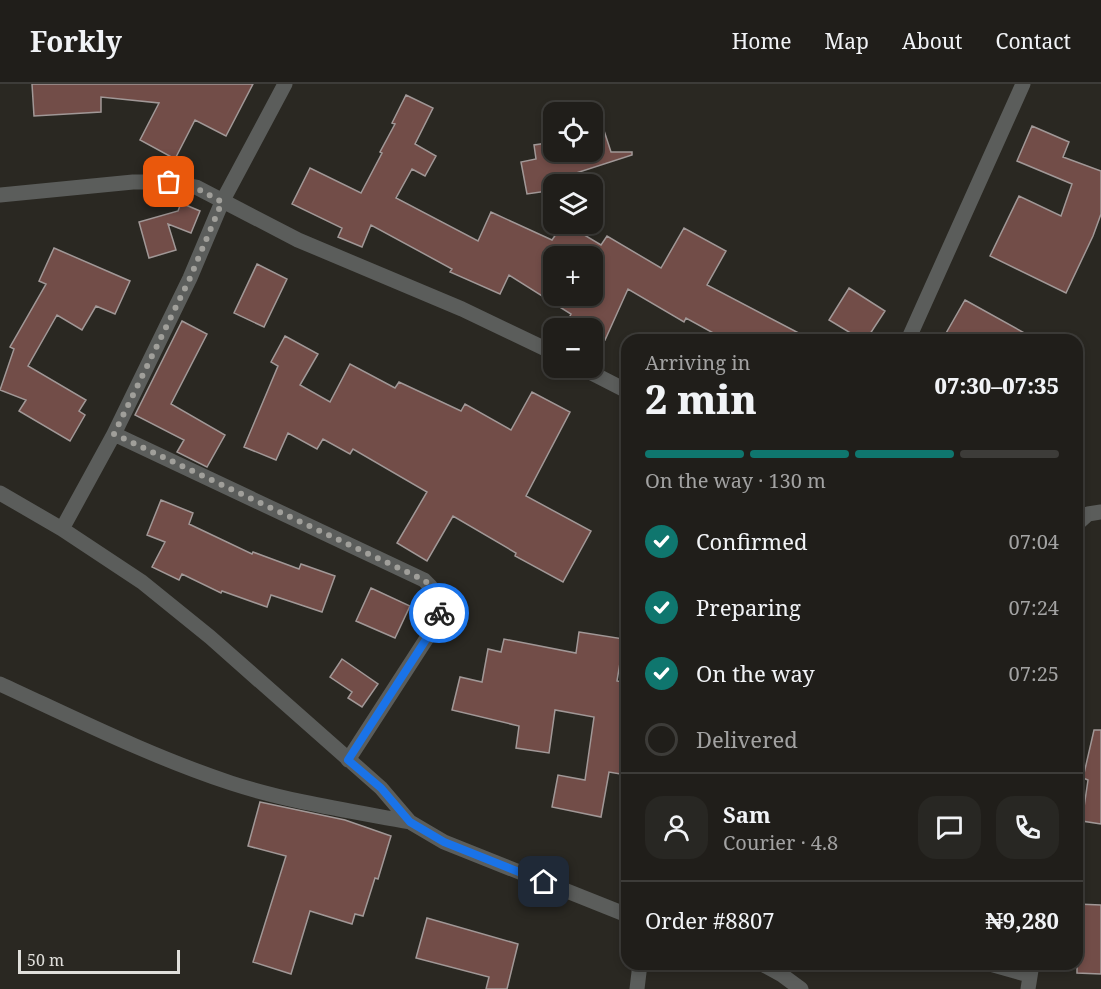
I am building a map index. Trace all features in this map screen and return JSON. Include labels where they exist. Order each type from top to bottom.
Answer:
[{"type":"street","points":[[62,528],[114,434],[190,278],[222,202],[285,84]]},
{"type":"street","points":[[911,334],[1023,84]]},
{"type":"street","points":[[0,195],[133,182],[169,182],[196,188],[298,240],[462,309],[543,348]]},
{"type":"street","points":[[602,378],[621,388]]},
{"type":"street","points":[[114,434],[424,580],[436,591],[441,606],[436,624],[348,760]]},
{"type":"street","points":[[0,493],[62,528],[150,589],[210,637],[381,788],[410,822],[444,842],[621,913]]},
{"type":"street","points":[[1083,519],[1088,514],[1101,512]]},
{"type":"street","points":[[0,684],[126,742],[232,783],[314,804],[410,822]]},
{"type":"street","points":[[637,989],[639,970]]},
{"type":"street","points":[[773,970],[801,989]]},
{"type":"street","points":[[1010,970],[1030,976]]},
{"type":"building","points":[[32,84],[253,84],[226,136],[195,120],[175,159],[140,140],[159,103],[101,97],[101,112],[34,116]]},
{"type":"building","points":[[406,95],[433,108],[415,144],[436,156],[425,176],[412,169],[396,198],[478,241],[491,212],[552,240],[556,234],[583,234],[601,245],[607,236],[661,268],[684,228],[726,251],[707,285],[801,334],[715,334],[686,318],[684,322],[628,289],[605,340],[603,339],[603,318],[569,318],[571,314],[558,306],[603,306],[603,246],[543,246],[543,296],[509,275],[500,294],[450,272],[452,269],[371,225],[362,247],[338,237],[342,228],[292,204],[310,168],[361,193],[382,153],[380,152],[395,124],[392,123]]},
{"type":"building","points":[[1032,126],[1069,142],[1063,157],[1101,171],[1101,214],[1066,293],[990,256],[1019,196],[1061,216],[1072,184],[1017,161]]},
{"type":"building","points":[[603,127],[611,152],[632,152],[632,155],[573,174],[543,174],[543,192],[527,194],[521,162],[536,159],[534,145],[543,144],[543,162],[603,162]]},
{"type":"building","points":[[181,203],[200,211],[191,233],[168,224],[176,250],[149,258],[139,222],[178,211]]},
{"type":"building","points":[[54,248],[130,281],[115,314],[96,306],[82,330],[57,315],[28,366],[86,400],[79,411],[85,415],[70,441],[19,411],[26,400],[0,390],[14,349],[10,347],[46,284],[39,281]]},
{"type":"building","points":[[257,264],[287,279],[264,327],[234,313]]},
{"type":"building","points":[[849,288],[885,311],[870,334],[852,334],[829,320]]},
{"type":"building","points":[[965,300],[1026,334],[946,334]]},
{"type":"building","points":[[182,321],[207,334],[171,404],[225,435],[207,467],[177,452],[184,440],[135,415]]},
{"type":"building","points":[[285,336],[318,354],[300,385],[330,402],[350,364],[395,388],[399,382],[461,411],[465,404],[511,430],[532,392],[570,412],[526,496],[591,531],[563,582],[515,556],[516,553],[453,516],[427,561],[397,543],[427,492],[353,449],[350,454],[323,439],[317,449],[288,433],[276,460],[244,447],[278,366],[271,362]]},
{"type":"building","points":[[161,500],[193,513],[189,524],[252,554],[253,552],[299,569],[301,564],[335,576],[322,612],[271,595],[267,607],[222,591],[221,593],[182,574],[179,580],[152,567],[165,542],[147,535]]},
{"type":"building","points":[[371,588],[410,606],[395,638],[356,621]]},
{"type":"building","points":[[579,632],[621,639],[617,681],[621,682],[621,774],[609,772],[601,817],[552,807],[558,775],[585,780],[594,717],[555,710],[549,753],[516,748],[519,726],[452,710],[460,677],[482,682],[488,649],[501,652],[504,639],[576,653]]},
{"type":"building","points":[[342,659],[378,684],[362,707],[348,698],[352,692],[330,677]]},
{"type":"building","points":[[1094,730],[1101,730],[1101,824],[1083,821],[1088,780],[1083,778]]},
{"type":"building","points":[[260,802],[345,820],[391,836],[378,879],[375,878],[363,916],[355,914],[352,924],[310,911],[291,974],[253,962],[286,856],[248,846]]},
{"type":"building","points":[[1083,904],[1101,905],[1101,974],[1077,973],[1077,970],[1083,970]]},
{"type":"building","points":[[427,918],[518,944],[507,989],[486,989],[489,977],[416,958]]},
{"type":"way so far","points":[[169,182],[196,188],[222,202],[190,278],[114,434],[424,580],[436,591],[441,606],[439,613]]},
{"type":"route","points":[[439,613],[436,624],[348,760],[381,788],[410,822],[444,842],[544,882]]}]
